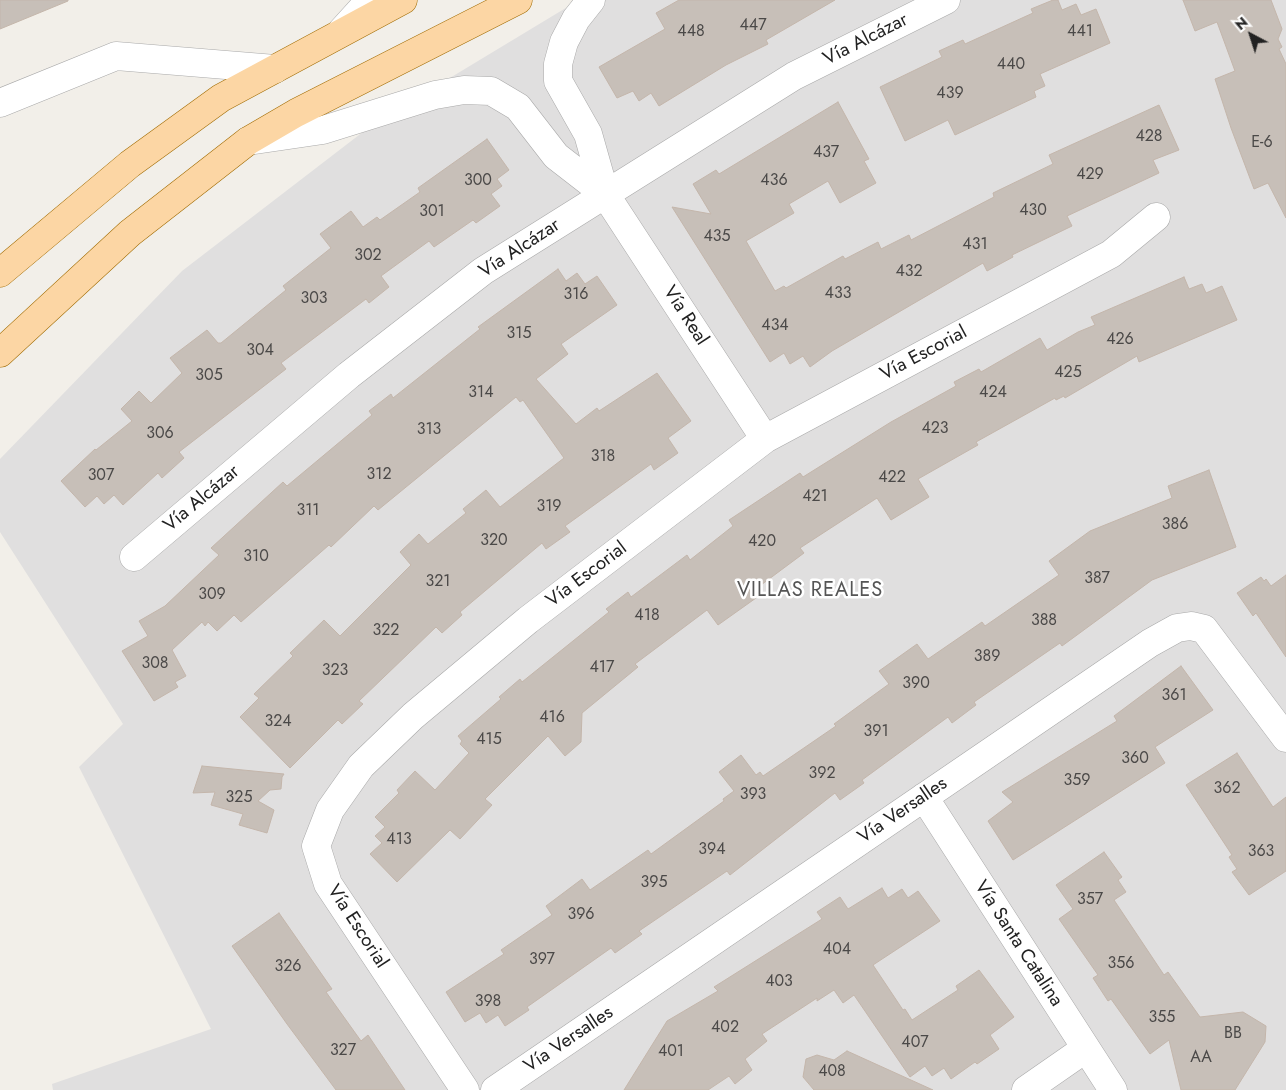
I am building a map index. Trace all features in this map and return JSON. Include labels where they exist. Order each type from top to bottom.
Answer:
[{"type":"main road","points":[[0,273],[130,164],[222,98],[403,0]]},
{"type":"main road","points":[[0,353],[130,233],[248,141],[296,113],[518,0]]},
{"type":"street","points":[[335,38],[370,0]]},
{"type":"street","points":[[591,0],[576,19],[564,42],[558,64],[558,81],[588,134],[605,194]]},
{"type":"street","name":"Vía Alcázar","points":[[134,557],[350,375],[475,278],[794,76],[946,0]]},
{"type":"street","points":[[0,103],[116,56],[275,69]]},
{"type":"street","points":[[248,141],[323,130],[435,95],[464,90],[491,91],[518,106],[556,156],[605,194]]},
{"type":"street","name":"Vía Real","points":[[605,194],[765,439]]},
{"type":"street","name":"Vía Escorial","points":[[464,1090],[328,884],[316,846],[330,810],[361,766],[413,716],[528,620],[765,439],[1111,254],[1156,217]]},
{"type":"street","name":"Vía Versalles","points":[[495,1090],[1150,643],[1177,628],[1191,626],[1204,629],[1286,738]]},
{"type":"street","name":"Vía Santa Catalina","points":[[924,797],[1085,1049],[1114,1090]]},
{"type":"street","points":[[1026,1090],[1085,1049]]},
{"type":"shaded area","points":[[579,0],[1286,0],[1286,1090],[53,1090],[52,1084],[211,1029],[79,767],[123,724],[0,532],[0,459],[182,271],[372,125]]},
{"type":"building","points":[[0,0],[68,0],[68,1],[0,29]]},
{"type":"building","points":[[679,0],[835,0],[766,40],[768,44],[726,65],[659,106],[651,93],[639,101],[633,91],[617,98],[599,67],[665,29],[656,13]]},
{"type":"building","points":[[1053,0],[1058,0],[1062,10],[1076,4],[1081,15],[1096,9],[1110,43],[1040,74],[1045,86],[1034,91],[1036,97],[955,135],[948,120],[905,141],[880,87],[942,57],[939,51],[963,40],[965,44],[1033,13],[1031,9]]},
{"type":"building","points":[[1183,0],[1271,0],[1282,29],[1278,39],[1282,47],[1279,49],[1286,64],[1286,218],[1268,183],[1254,189],[1231,128],[1215,79],[1235,71],[1217,22],[1195,31]]},
{"type":"building","points":[[838,102],[869,159],[864,161],[876,183],[840,203],[828,181],[789,204],[794,213],[746,241],[775,291],[784,286],[786,288],[843,256],[845,259],[878,242],[881,249],[909,235],[911,240],[994,197],[993,193],[1053,164],[1049,155],[1159,105],[1179,150],[1153,160],[1159,173],[1067,216],[1072,226],[1012,255],[1013,257],[987,271],[983,263],[832,351],[810,367],[803,356],[790,364],[784,353],[770,362],[672,207],[711,214],[693,184],[716,170],[719,174]]},
{"type":"building","points":[[487,139],[509,170],[497,179],[502,186],[491,194],[500,206],[476,223],[473,220],[434,247],[429,241],[381,276],[389,287],[369,303],[366,299],[281,363],[286,369],[179,452],[184,458],[162,478],[158,473],[123,505],[114,495],[104,504],[97,496],[85,507],[61,481],[95,449],[132,421],[121,409],[139,391],[151,403],[182,373],[170,358],[207,330],[218,343],[221,343],[286,290],[283,286],[331,248],[320,234],[351,211],[363,227],[377,217],[380,220],[420,192],[418,188]]},
{"type":"building","points":[[558,269],[566,281],[577,273],[585,284],[597,276],[617,305],[561,344],[568,354],[536,379],[576,424],[597,408],[599,411],[657,373],[691,421],[668,438],[678,453],[654,470],[651,464],[565,526],[570,532],[546,549],[542,543],[460,612],[462,615],[442,633],[436,627],[359,701],[363,704],[342,724],[338,720],[290,768],[240,717],[259,698],[254,694],[293,656],[290,653],[324,620],[340,636],[411,565],[400,552],[419,534],[428,544],[466,513],[463,509],[486,490],[500,507],[564,458],[523,400],[520,402],[516,397],[378,510],[374,506],[331,547],[329,545],[241,622],[234,615],[217,631],[208,622],[205,626],[202,622],[172,650],[186,676],[175,682],[178,687],[154,701],[122,651],[148,636],[139,621],[165,606],[219,555],[211,548],[283,482],[287,486],[372,415],[369,411],[391,394],[393,398],[480,329],[478,327]]},
{"type":"building","points":[[1184,277],[1189,289],[1202,284],[1206,293],[1222,286],[1237,320],[1139,362],[1137,356],[1065,398],[1064,396],[1056,400],[1055,398],[976,442],[978,445],[918,479],[929,497],[891,520],[877,498],[800,548],[804,553],[761,585],[748,588],[756,598],[718,625],[707,610],[635,664],[638,667],[582,713],[581,742],[565,756],[548,736],[485,799],[492,805],[460,839],[450,830],[397,882],[370,854],[382,843],[375,836],[385,827],[375,817],[399,793],[397,790],[415,771],[435,790],[469,753],[460,744],[462,741],[458,736],[501,699],[499,697],[520,679],[522,682],[609,612],[606,609],[628,592],[631,597],[687,555],[690,560],[733,526],[729,520],[800,473],[803,477],[891,422],[956,386],[954,382],[979,369],[981,372],[1040,338],[1047,350],[1078,332],[1095,325],[1091,317]]},
{"type":"building","points":[[1209,470],[1236,547],[1152,580],[1062,646],[1060,643],[974,702],[976,705],[952,723],[948,717],[862,780],[864,783],[840,800],[835,793],[730,875],[727,871],[639,931],[642,934],[615,953],[611,948],[527,1007],[529,1010],[505,1026],[498,1015],[486,1023],[480,1013],[465,1022],[446,992],[504,954],[501,950],[552,915],[546,906],[582,879],[590,890],[648,850],[651,854],[724,801],[723,799],[734,791],[719,772],[741,755],[756,775],[760,772],[763,776],[836,726],[834,724],[889,684],[879,671],[917,644],[928,659],[982,622],[985,626],[1059,575],[1049,561],[1090,531],[1172,498],[1168,486]]},
{"type":"building","points":[[1286,575],[1286,657],[1256,613],[1253,616],[1237,593],[1261,577],[1264,581],[1266,579],[1271,586]]},
{"type":"building","points":[[1181,666],[1213,710],[1155,747],[1165,763],[1013,860],[988,821],[1013,802],[1002,792],[1117,721],[1114,716]]},
{"type":"building","points":[[1237,753],[1273,807],[1286,797],[1286,871],[1249,895],[1232,872],[1237,869],[1229,857],[1232,855],[1186,785]]},
{"type":"building","points":[[202,766],[284,774],[281,789],[270,790],[258,801],[274,810],[267,833],[239,825],[243,814],[211,805],[215,792],[193,793]]},
{"type":"building","points":[[1104,852],[1122,877],[1118,880],[1126,892],[1114,900],[1164,975],[1168,972],[1200,1017],[1243,1012],[1266,1026],[1265,1042],[1235,1090],[1181,1090],[1169,1040],[1150,1054],[1111,999],[1108,1001],[1093,978],[1098,975],[1059,919],[1073,909],[1056,885]]},
{"type":"building","points":[[882,888],[888,898],[902,889],[908,898],[918,891],[940,921],[873,965],[903,1010],[905,1009],[912,1020],[958,990],[956,986],[979,970],[1014,1017],[990,1035],[999,1049],[977,1064],[975,1062],[951,1079],[944,1068],[932,1076],[925,1066],[910,1077],[854,995],[843,1003],[834,990],[817,1001],[817,998],[762,1034],[767,1041],[745,1059],[752,1070],[735,1084],[729,1076],[708,1090],[624,1090],[667,1021],[718,991],[714,987],[822,919],[817,912],[840,897],[848,909]]},
{"type":"building","points":[[279,913],[332,989],[326,992],[361,1041],[368,1035],[405,1090],[336,1090],[287,1024],[232,946]]},
{"type":"building","points":[[847,1051],[933,1090],[814,1090],[803,1077],[806,1059],[817,1055],[834,1060]]},
{"type":"district","name":"VILLAS REALES","points":[[810,591]]}]
